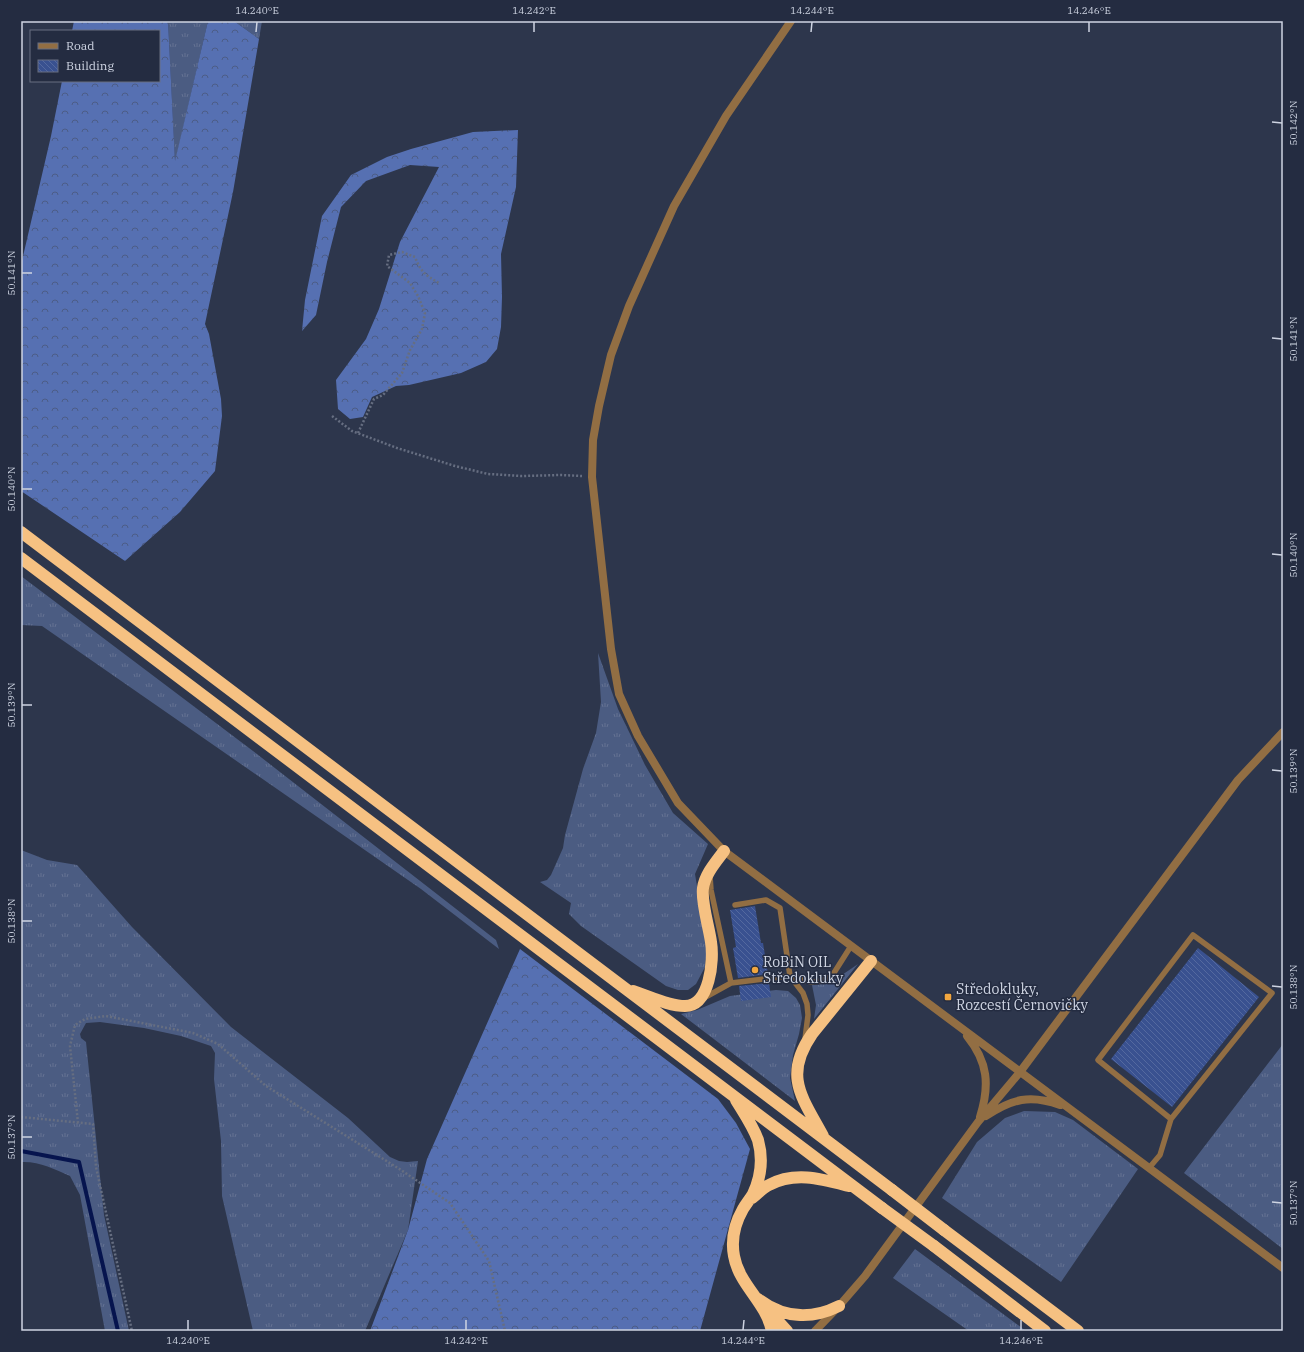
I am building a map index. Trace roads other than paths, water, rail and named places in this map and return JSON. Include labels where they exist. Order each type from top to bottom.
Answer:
[{"type":"highway","points":[[21,532],[1078,1331]]},
{"type":"highway","points":[[21,558],[1045,1331]]},
{"type":"highway","points":[[622,987],[674,1005],[686,1006],[693,1004],[698,1000],[708,984],[713,957],[712,943],[703,896],[703,887],[710,870],[724,851]]},
{"type":"highway","points":[[826,1140],[799,1090],[797,1078],[799,1056],[805,1045],[871,961]]},
{"type":"highway","points":[[734,1096],[754,1132],[760,1150],[761,1161],[757,1185],[739,1217],[733,1236],[734,1256],[740,1275],[766,1314],[772,1331]]},
{"type":"highway","points":[[749,1200],[769,1185],[792,1178],[817,1178],[855,1188]]},
{"type":"highway","points":[[751,1292],[776,1310],[797,1315],[819,1314],[839,1306]]},
{"type":"highway","points":[[751,1292],[787,1331]]},
{"type":"street","points":[[791,21],[726,116],[674,206],[629,306],[611,355],[593,440],[592,477],[611,649],[620,694],[638,736],[678,803],[724,851],[1283,1268]]},
{"type":"street","points":[[815,1331],[865,1276],[978,1122],[1020,1072],[1238,780],[1283,732]]},
{"type":"street","points":[[960,1028],[973,1043],[982,1058],[986,1073],[984,1104],[978,1122]]},
{"type":"street","points":[[978,1122],[1005,1104],[1019,1100],[1050,1102],[1068,1108]]},
{"type":"lane","points":[[710,870],[711,890],[732,983]]},
{"type":"lane","points":[[735,905],[766,900],[780,908],[790,976],[803,993],[807,1004],[808,1015],[805,1045]]},
{"type":"lane","points":[[1149,1168],[1160,1155],[1171,1119],[1272,993],[1193,934],[1098,1060],[1171,1119]]},
{"type":"lane","points":[[698,1000],[732,983],[790,976],[811,982],[821,981],[832,976],[851,946]]},
{"type":"waterway","points":[[21,1151],[79,1162],[118,1331]]},
{"type":"place","name":"RoBiN OIL Středokluky","points":[[755,970]]},
{"type":"place","name":"Středokluky, Rozcestí Černovičky","points":[[948,997]]}]
